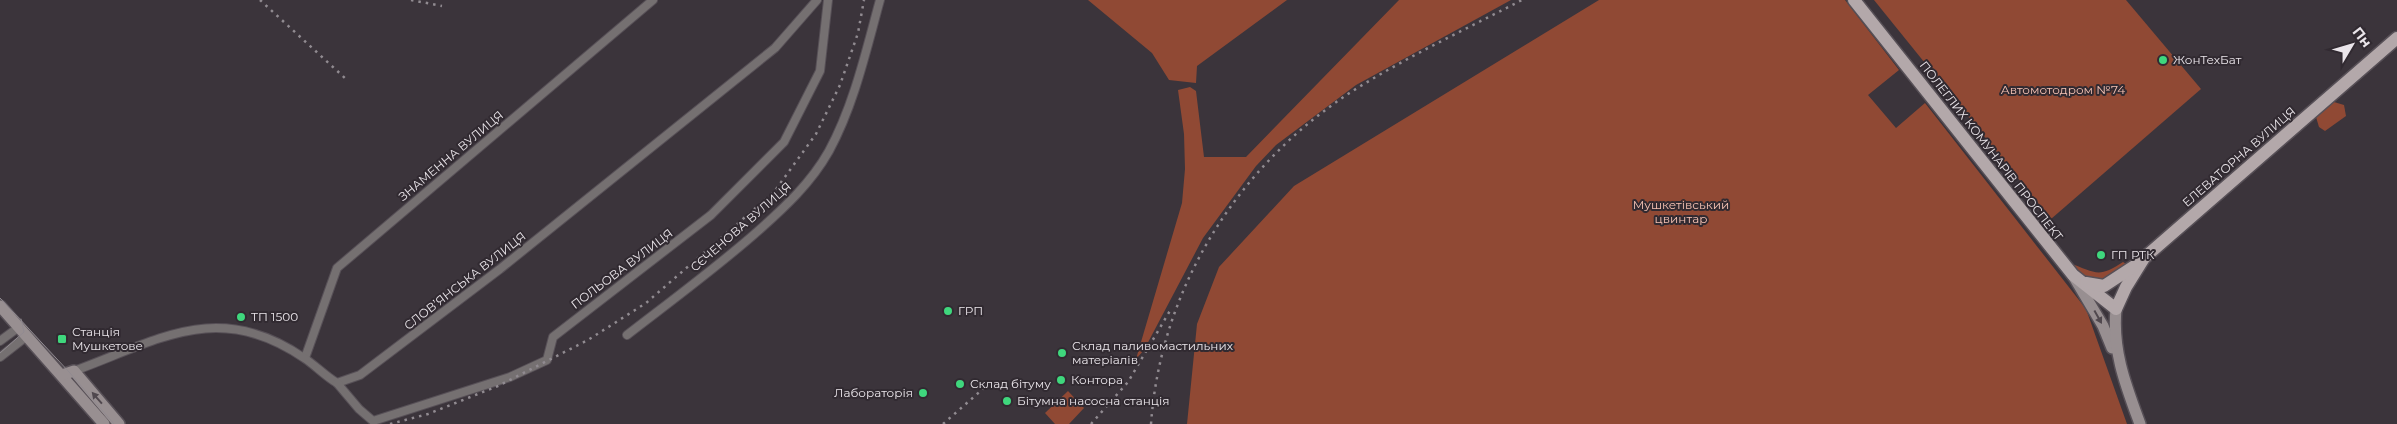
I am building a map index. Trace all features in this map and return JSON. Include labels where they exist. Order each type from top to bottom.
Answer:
[{"type":"main road","name":"ПОЛЕГЛИХ КОМУНАРІВ ПРОСПЕКТ","points":[[1854,0],[2073,275],[2116,310]]},
{"type":"main road","name":"ЕЛЕВАТОРНА ВУЛИЦЯ","points":[[2116,310],[2126,287],[2144,258],[2397,38]]},
{"type":"main road","points":[[2073,275],[2089,284],[2104,286],[2129,271],[2144,258]]},
{"type":"main road","points":[[2073,275],[2103,326],[2140,424]]},
{"type":"main road","points":[[0,306],[104,424]]},
{"type":"main road","points":[[2116,310],[2114,329],[2119,365]]},
{"type":"main road","points":[[62,375],[74,371],[119,424]]},
{"type":"street","name":"ЗНАМЕННА ВУЛИЦЯ","points":[[305,358],[337,268],[653,0]]},
{"type":"street","name":"СЛОВ’ЯНСЬКА ВУЛИЦЯ","points":[[336,383],[360,375],[500,269],[775,48],[817,0]]},
{"type":"street","name":"ПОЛЬОВА ВУЛИЦЯ","points":[[336,383],[372,421],[510,377],[547,360],[553,336],[711,215],[784,142],[820,71],[828,0]]},
{"type":"street","name":"СЄЧЕНОВА ВУЛИЦЯ","points":[[627,335],[727,258],[780,211],[810,180],[829,151],[847,111],[880,0]]},
{"type":"street","points":[[74,371],[185,330],[218,326],[252,332],[305,358],[318,371],[336,383]]},
{"type":"street","points":[[0,341],[19,327]]},
{"type":"street","points":[[0,357],[27,336]]},
{"type":"green space","points":[[1088,0],[1287,0],[1197,66],[1196,83],[1169,80],[1152,53]]},
{"type":"green space","points":[[1399,0],[1511,0],[1356,85],[1276,145],[1256,166],[1203,238],[1144,350],[1136,359],[1182,203],[1185,169],[1184,134],[1178,90],[1190,87],[1196,91],[1204,157],[1246,157]]},
{"type":"green space","name":"Мушкетівський цвинтар","points":[[1599,0],[1845,0],[1899,70],[1868,95],[1896,128],[1925,103],[2086,309],[2127,424],[1187,424],[1197,324],[1219,267],[1294,186]]},
{"type":"green space","name":"Автомотодром №74","points":[[1874,0],[2126,0],[2201,89],[2051,219]]},
{"type":"green space","points":[[2334,102],[2344,105],[2346,116],[2325,131],[2319,127],[2316,117]]},
{"type":"green space","points":[[2123,262],[2128,265],[2104,282],[2083,277],[2069,263],[2091,271],[2102,272],[2108,271]]},
{"type":"green space","points":[[1068,391],[1084,408],[1069,424],[1055,424],[1045,413]]},
{"type":"tram line","points":[[0,298],[70,373],[114,424]]},
{"type":"tram line","points":[[0,353],[24,332],[21,319]]},
{"type":"railway","points":[[260,0],[346,79]]},
{"type":"railway","points":[[411,0],[442,6]]},
{"type":"railway","points":[[390,424],[428,414],[498,386],[588,340],[646,303],[774,192],[816,134],[840,85],[858,33],[864,0]]},
{"type":"railway","points":[[1151,424],[1158,373],[1171,323],[1190,276],[1214,231],[1244,189],[1278,151],[1317,117],[1359,87],[1419,53],[1522,0]]},
{"type":"railway","points":[[1091,424],[1128,382],[1171,309]]},
{"type":"railway","points":[[943,424],[984,388]]},
{"type":"place","name":"ЖонТехБат","points":[[2163,60]]},
{"type":"place","name":"ГП РТК","points":[[2101,255]]},
{"type":"place","name":"ГРП","points":[[948,311]]},
{"type":"place","name":"ТП 1500","points":[[241,317]]},
{"type":"place","name":"Станція Мушкетове","points":[[62,339]]},
{"type":"place","name":"Склад паливомастильних матеріалів","points":[[1062,353]]},
{"type":"place","name":"Контора","points":[[1061,380]]},
{"type":"place","name":"Склад бітуму","points":[[960,384]]},
{"type":"place","name":"Лабораторія","points":[[923,393]]},
{"type":"place","name":"Бітумна насосна станція","points":[[1007,401]]}]
